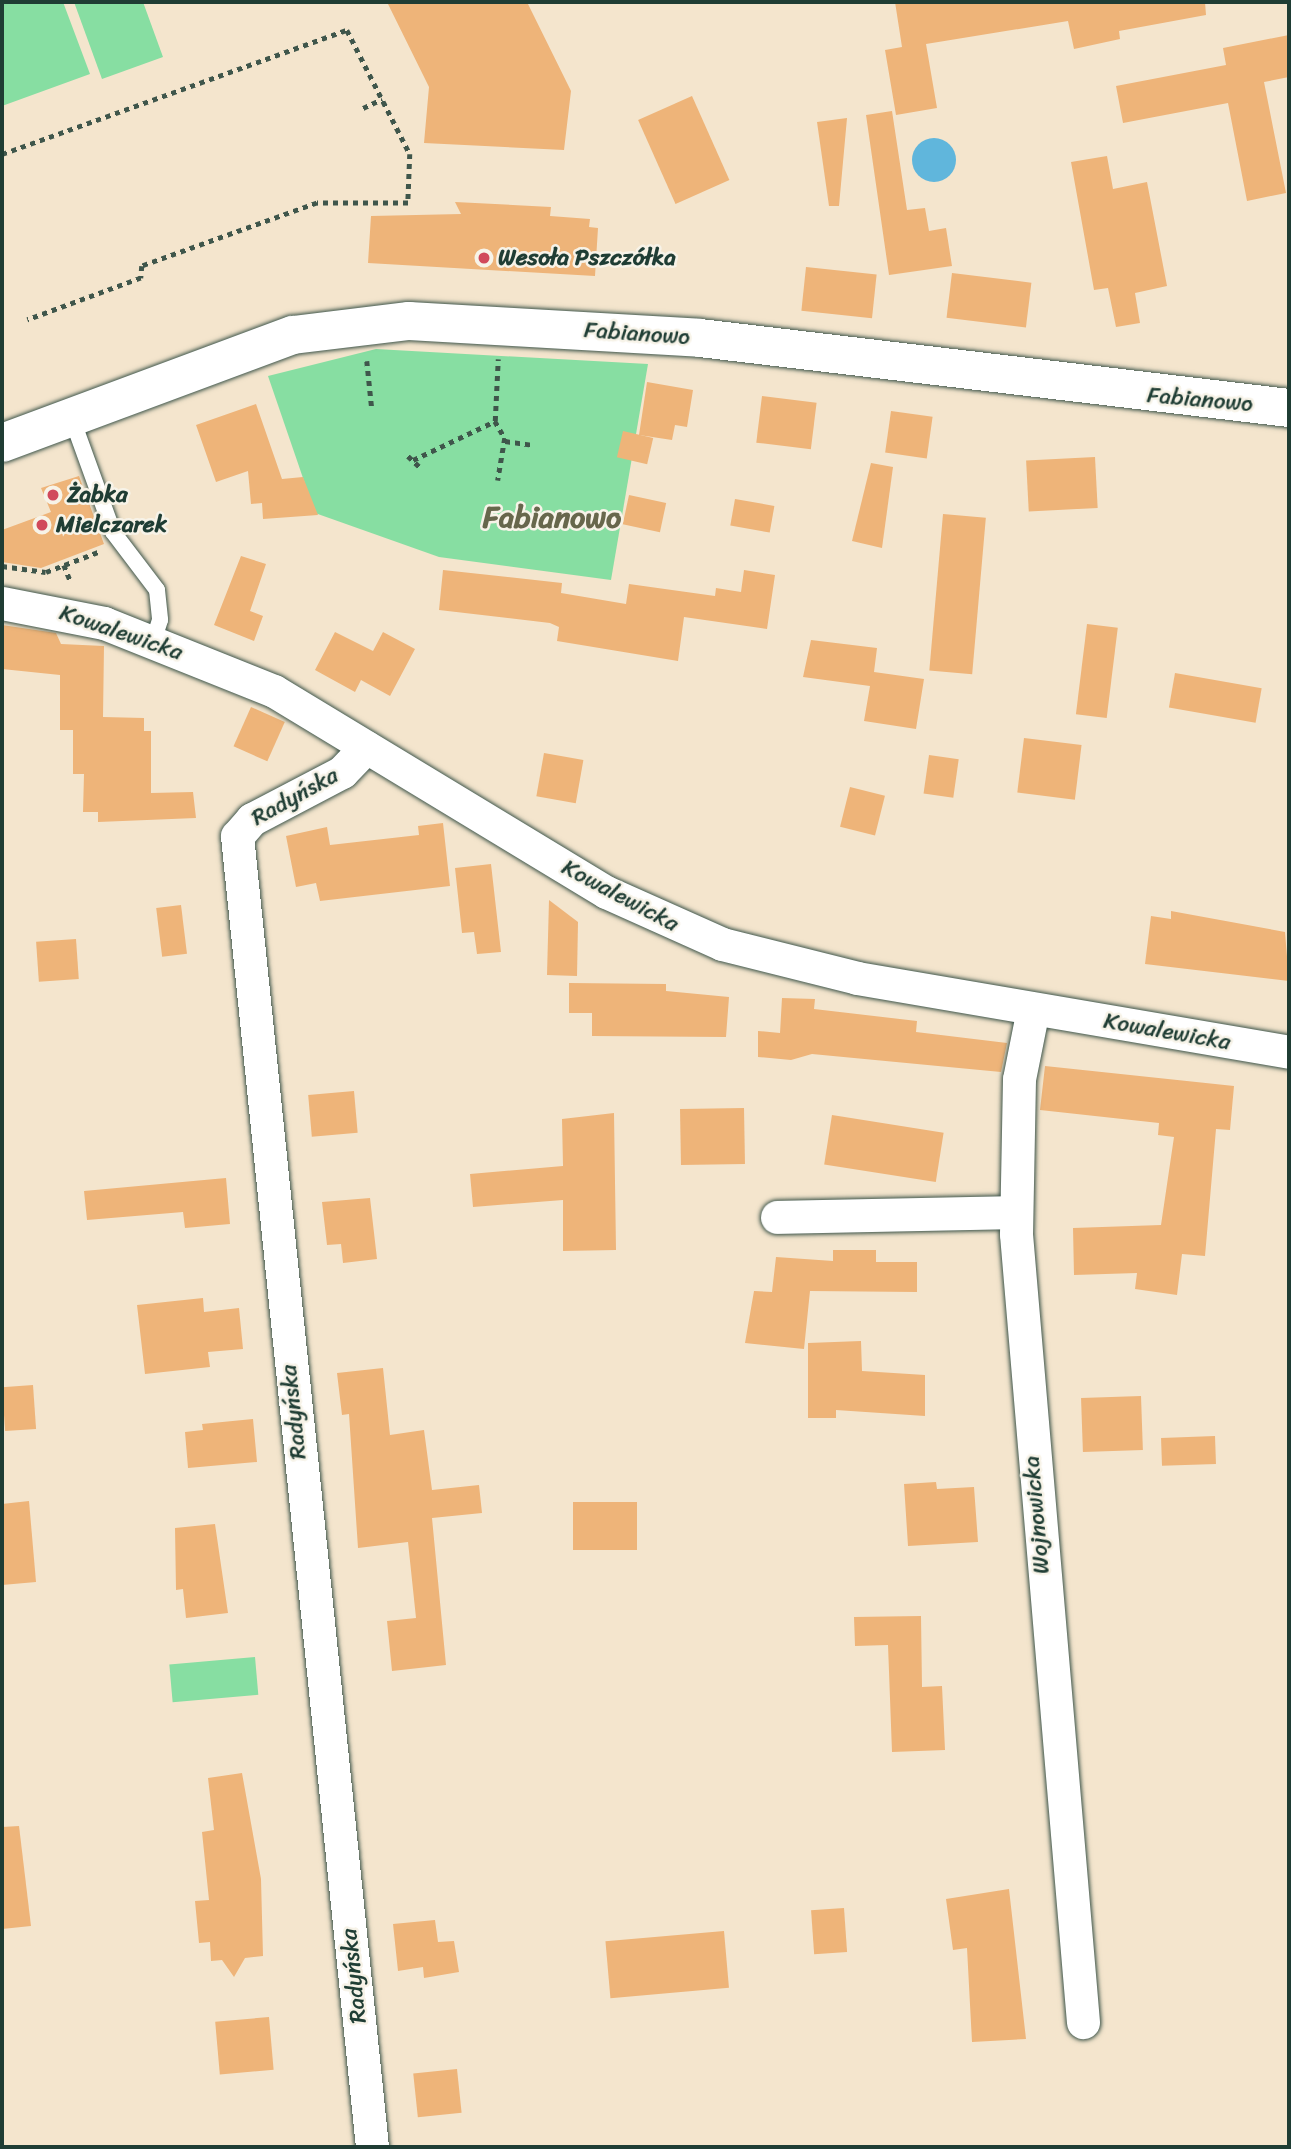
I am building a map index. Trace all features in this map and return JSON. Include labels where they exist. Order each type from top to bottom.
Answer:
[{"type":"street","name":"Fabianowo","points":[[2,443],[293,335],[409,321],[689,337],[1289,408]]},
{"type":"street","name":"Kowalewicka","points":[[2,603],[71,613],[153,641],[274,691],[666,923],[815,970],[1289,1052]]},
{"type":"street","name":"Radyńska","points":[[366,747],[342,772],[252,819],[237,836],[372,2147]]},
{"type":"street","name":"Wojnowicka","points":[[1033,1009],[1019,1079],[1015,1212],[1083,2022]]},
{"type":"street","points":[[777,1217],[1015,1212]]},
{"type":"lane","points":[[71,416],[120,544],[157,590],[160,620],[153,641]]},
{"type":"path","points":[[2,154],[347,30],[410,154],[408,203],[317,203],[142,265],[141,278],[27,320]]},
{"type":"path","points":[[363,108],[382,99]]},
{"type":"path","points":[[365,346],[372,409]]},
{"type":"path","points":[[498,349],[495,421],[505,442],[498,480]]},
{"type":"path","points":[[413,460],[495,421]]},
{"type":"path","points":[[505,442],[533,445]]},
{"type":"path","points":[[408,456],[422,468]]},
{"type":"path","points":[[2,566],[46,572],[120,544]]},
{"type":"green space","points":[[2,2],[63,2],[90,74],[2,106]]},
{"type":"green space","points":[[74,2],[143,2],[163,57],[102,79]]},
{"type":"green space","points":[[376,349],[648,364],[611,580],[439,557],[315,513],[268,376]]},
{"type":"green space","points":[[255,1657],[258,1695],[173,1702],[169,1664]]},
{"type":"water","points":[[934,138],[943,139],[950,144],[955,151],[955,169],[950,176],[943,181],[934,182],[925,181],[918,176],[913,169],[912,160],[913,151],[918,144],[925,139]]},
{"type":"building","points":[[387,2],[527,2],[571,91],[564,150],[424,143],[429,87]]},
{"type":"building","points":[[895,2],[1205,2],[1206,15],[1119,31],[1120,39],[1074,49],[1068,21],[926,44],[937,108],[896,115],[885,50],[902,47]]},
{"type":"building","points":[[1289,35],[1289,77],[1264,82],[1286,193],[1247,201],[1228,103],[1123,123],[1116,86],[1226,65],[1223,48]]},
{"type":"building","points":[[692,96],[729,180],[676,204],[638,120]]},
{"type":"building","points":[[892,111],[907,210],[925,208],[929,231],[946,228],[952,266],[889,275],[866,115]]},
{"type":"building","points":[[847,118],[839,206],[829,206],[817,122]]},
{"type":"building","points":[[1107,156],[1113,189],[1147,182],[1167,286],[1135,293],[1140,323],[1116,327],[1108,288],[1094,290],[1071,162]]},
{"type":"building","points":[[455,202],[551,207],[550,216],[590,219],[589,227],[598,228],[595,276],[368,263],[371,216],[461,214]]},
{"type":"building","points":[[806,267],[877,274],[872,318],[801,311]]},
{"type":"building","points":[[952,273],[1031,283],[1026,327],[947,318]]},
{"type":"building","points":[[647,382],[693,390],[687,427],[675,425],[672,440],[639,435]]},
{"type":"building","points":[[762,396],[817,403],[811,449],[756,443]]},
{"type":"building","points":[[256,404],[282,479],[303,477],[318,515],[263,519],[262,503],[251,504],[248,471],[216,482],[196,425]]},
{"type":"building","points":[[891,411],[933,417],[927,458],[885,453]]},
{"type":"building","points":[[623,431],[653,438],[647,464],[617,457]]},
{"type":"building","points":[[1095,457],[1098,508],[1029,512],[1026,461]]},
{"type":"building","points":[[871,463],[893,467],[882,548],[852,541]]},
{"type":"building","points":[[79,476],[104,544],[41,568],[2,562],[2,530],[51,512],[41,488]]},
{"type":"building","points":[[629,495],[666,503],[660,532],[623,524]]},
{"type":"building","points":[[735,499],[774,506],[770,533],[730,526]]},
{"type":"building","points":[[943,514],[986,518],[972,674],[929,670]]},
{"type":"building","points":[[241,556],[266,564],[250,611],[263,616],[254,641],[214,625]]},
{"type":"building","points":[[443,570],[562,583],[561,593],[626,604],[629,584],[715,596],[716,588],[741,592],[744,570],[775,575],[767,629],[684,617],[678,661],[557,641],[559,627],[550,623],[439,610]]},
{"type":"building","points":[[1087,624],[1118,628],[1107,718],[1076,714]]},
{"type":"building","points":[[2,625],[56,633],[61,644],[104,646],[103,717],[144,718],[144,731],[151,731],[151,793],[193,792],[196,818],[98,822],[98,812],[83,812],[84,774],[73,774],[73,730],[60,730],[60,675],[2,669]]},
{"type":"building","points":[[335,632],[373,651],[383,632],[415,649],[390,696],[361,680],[355,692],[315,670]]},
{"type":"building","points":[[811,640],[877,648],[874,672],[924,679],[916,729],[864,721],[870,686],[803,677]]},
{"type":"building","points":[[1175,673],[1262,688],[1256,723],[1169,707]]},
{"type":"building","points":[[251,707],[285,722],[267,761],[234,746]]},
{"type":"building","points":[[1024,738],[1082,745],[1075,800],[1017,793]]},
{"type":"building","points":[[544,753],[583,760],[576,803],[536,796]]},
{"type":"building","points":[[929,755],[959,759],[953,798],[924,794]]},
{"type":"building","points":[[850,787],[885,796],[875,835],[840,827]]},
{"type":"building","points":[[443,823],[450,886],[320,901],[316,883],[296,887],[286,836],[327,827],[330,845],[419,835],[418,826]]},
{"type":"building","points":[[491,864],[501,952],[477,954],[474,932],[462,933],[455,868]]},
{"type":"building","points":[[549,900],[578,922],[577,976],[547,975]]},
{"type":"building","points":[[181,905],[187,954],[162,957],[156,908]]},
{"type":"building","points":[[1171,911],[1285,932],[1289,981],[1145,964],[1151,916],[1171,919]]},
{"type":"building","points":[[76,939],[79,979],[39,982],[36,942]]},
{"type":"building","points":[[569,983],[666,984],[666,991],[729,997],[726,1037],[592,1036],[592,1013],[569,1013]]},
{"type":"building","points":[[782,998],[815,999],[814,1009],[917,1021],[916,1032],[1007,1043],[1001,1072],[812,1054],[791,1060],[758,1057],[758,1031],[780,1033]]},
{"type":"building","points":[[1045,1066],[1234,1086],[1230,1130],[1216,1129],[1205,1256],[1182,1254],[1177,1295],[1135,1289],[1137,1273],[1074,1275],[1073,1228],[1161,1225],[1174,1137],[1158,1135],[1159,1123],[1040,1110]]},
{"type":"building","points":[[354,1091],[358,1133],[312,1137],[308,1095]]},
{"type":"building","points":[[744,1108],[745,1164],[681,1165],[680,1109]]},
{"type":"building","points":[[614,1113],[616,1250],[563,1251],[563,1200],[473,1207],[470,1174],[563,1166],[562,1119]]},
{"type":"building","points":[[832,1115],[944,1133],[936,1182],[824,1164]]},
{"type":"building","points":[[226,1178],[230,1224],[185,1228],[183,1212],[87,1220],[84,1191]]},
{"type":"building","points":[[370,1198],[377,1259],[343,1263],[341,1244],[327,1245],[322,1202]]},
{"type":"building","points":[[833,1250],[876,1250],[876,1262],[917,1262],[917,1292],[810,1291],[804,1349],[745,1343],[754,1291],[772,1292],[776,1257],[833,1261]]},
{"type":"building","points":[[203,1298],[204,1312],[239,1308],[243,1349],[208,1352],[210,1367],[145,1374],[137,1305]]},
{"type":"building","points":[[861,1341],[862,1371],[925,1375],[925,1416],[836,1410],[836,1418],[808,1418],[808,1343]]},
{"type":"building","points":[[383,1368],[390,1435],[424,1430],[432,1490],[479,1485],[482,1513],[432,1518],[446,1665],[392,1671],[387,1621],[416,1618],[408,1542],[358,1548],[349,1414],[342,1415],[337,1373]]},
{"type":"building","points":[[33,1385],[36,1429],[5,1431],[2,1387]]},
{"type":"building","points":[[1141,1396],[1143,1450],[1083,1452],[1081,1398]]},
{"type":"building","points":[[253,1419],[257,1462],[188,1468],[185,1432],[203,1430],[202,1424]]},
{"type":"building","points":[[1215,1436],[1216,1464],[1162,1466],[1161,1438]]},
{"type":"building","points":[[936,1482],[937,1489],[974,1487],[978,1542],[908,1546],[904,1484]]},
{"type":"building","points":[[29,1501],[36,1582],[2,1585],[2,1504]]},
{"type":"building","points":[[573,1502],[637,1502],[637,1550],[573,1550]]},
{"type":"building","points":[[215,1524],[228,1613],[186,1618],[183,1589],[176,1590],[175,1528]]},
{"type":"building","points":[[921,1616],[922,1687],[942,1686],[945,1750],[892,1752],[888,1645],[855,1646],[854,1617]]},
{"type":"building","points":[[242,1773],[261,1879],[263,1956],[245,1958],[234,1977],[222,1960],[211,1961],[210,1942],[199,1943],[195,1901],[209,1900],[202,1832],[214,1830],[208,1778]]},
{"type":"building","points":[[19,1826],[31,1926],[2,1929],[2,1827]]},
{"type":"building","points":[[1009,1889],[1026,2039],[972,2042],[967,1948],[953,1950],[946,1899]]},
{"type":"building","points":[[844,1908],[847,1952],[814,1954],[811,1910]]},
{"type":"building","points":[[435,1920],[438,1942],[454,1941],[459,1972],[424,1978],[423,1967],[398,1971],[393,1924]]},
{"type":"building","points":[[724,1931],[729,1988],[610,1998],[605,1941]]},
{"type":"building","points":[[269,2017],[274,2070],[220,2075],[215,2022]]},
{"type":"building","points":[[457,2069],[462,2113],[418,2117],[413,2074]]},
{"type":"place","name":"Wesoła Pszczółka","points":[[484,258]]},
{"type":"place","name":"Żabka","points":[[53,495]]},
{"type":"place","name":"Mielczarek","points":[[42,525]]},
{"type":"district","name":"Fabianowo","points":[[552,517]]}]
